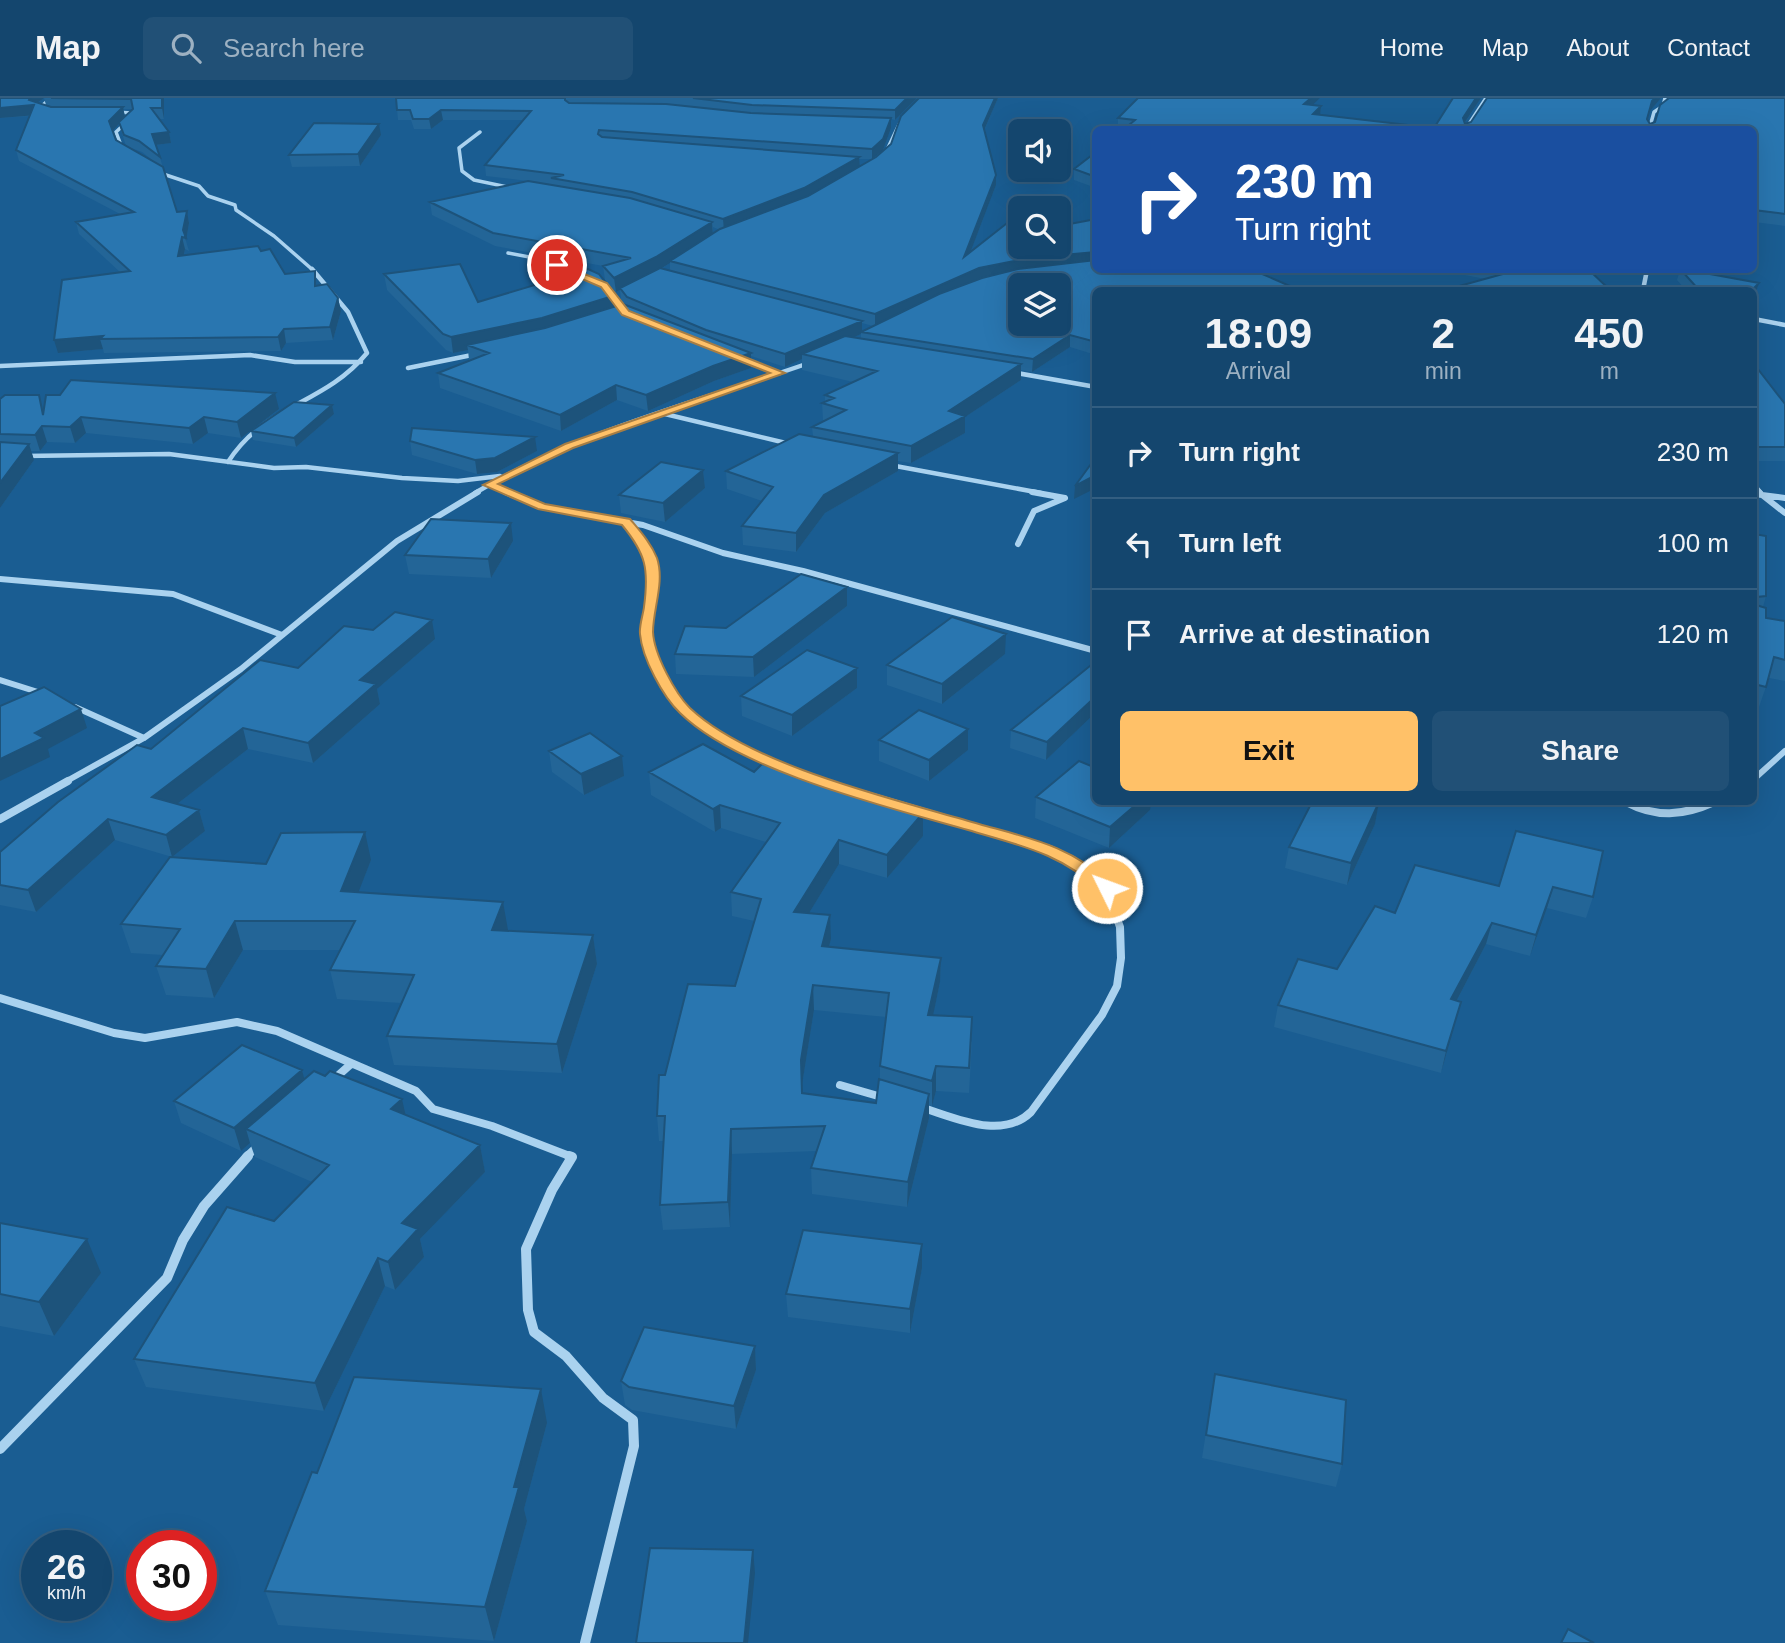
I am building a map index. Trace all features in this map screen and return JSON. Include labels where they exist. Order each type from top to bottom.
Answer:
[{"type":"street","points":[[40,112],[36,109],[37,106],[51,98]]},
{"type":"street","points":[[1468,126],[1486,98]]},
{"type":"street","points":[[1650,126],[1654,112],[1664,106],[1665,98]]},
{"type":"street","points":[[103,111],[132,113],[132,117],[116,132],[122,149],[131,152]]},
{"type":"street","points":[[881,158],[887,152],[897,124],[908,111]]},
{"type":"street","points":[[480,132],[459,148],[462,170],[474,180],[523,190]]},
{"type":"street","points":[[150,166],[156,171],[199,186],[208,195],[235,205],[236,210],[272,231],[300,257],[346,308],[365,340],[367,353],[336,387],[279,412],[256,426],[243,438],[228,462]]},
{"type":"street","points":[[508,253],[540,259],[594,281]]},
{"type":"street","points":[[1757,320],[1785,325]]},
{"type":"street","points":[[408,369],[480,353]]},
{"type":"street","points":[[0,366],[250,355],[295,362],[361,362]]},
{"type":"street","points":[[730,355],[780,373]]},
{"type":"street","points":[[0,819],[144,738],[241,669],[397,541],[504,476],[569,446],[812,362]]},
{"type":"street","points":[[1007,372],[1092,386]]},
{"type":"street","points":[[664,414],[794,445]]},
{"type":"street","points":[[13,455],[71,458],[169,454],[274,468],[306,467],[352,474],[458,481],[504,476]]},
{"type":"street","points":[[888,465],[1065,498],[1034,511],[1018,544]]},
{"type":"street","points":[[458,481],[467,498]]},
{"type":"street","points":[[489,485],[542,507],[625,522],[671,534],[723,553],[803,571],[1092,650]]},
{"type":"street","points":[[1757,489],[1785,513]]},
{"type":"street","points":[[1757,494],[1785,498]]},
{"type":"street","points":[[625,522],[642,542],[652,561],[647,634],[667,691],[685,711],[717,737],[787,768],[900,806],[1046,848],[1083,866],[1107,888],[1121,935],[1121,964],[1114,995],[1029,1111],[1018,1123],[1006,1127],[989,1126],[914,1105]]},
{"type":"street","points":[[0,579],[173,594],[282,635]]},
{"type":"street","points":[[0,680],[46,695]]},
{"type":"street","points":[[69,704],[144,738]]},
{"type":"street","points":[[1757,776],[1785,751]]},
{"type":"street","points":[[1631,805],[1642,812],[1664,814],[1692,813],[1708,805]]},
{"type":"street","points":[[0,998],[114,1032],[145,1038],[237,1022],[277,1031],[416,1091],[433,1109],[492,1126],[572,1157],[552,1190],[526,1249],[528,1310],[534,1332],[566,1356],[603,1398],[633,1420],[634,1446],[585,1643]]},
{"type":"street","points":[[321,1091],[351,1064]]},
{"type":"street","points":[[840,1085],[890,1099]]},
{"type":"street","points":[[0,1449],[167,1278],[179,1243],[195,1215],[240,1163],[270,1136]]},
{"type":"building","points":[[0,98],[30,98],[29,100],[51,107],[123,107],[109,121],[116,140],[163,167],[177,212],[187,211],[183,230],[186,238],[182,237],[178,256],[258,246],[261,251],[270,249],[285,274],[315,271],[315,286],[327,284],[338,298],[330,327],[284,329],[278,337],[100,339],[103,336],[54,340],[62,280],[130,271],[76,222],[134,212],[16,150],[34,105],[0,108]]},
{"type":"building","points":[[51,98],[162,98],[162,108],[151,108],[169,132],[152,134],[160,157],[139,141],[124,135],[119,122],[133,109],[131,99]]},
{"type":"building","points":[[396,98],[565,98],[569,103],[666,104],[751,113],[891,118],[883,139],[872,149],[599,130],[598,134],[602,137],[859,157],[804,188],[723,219],[632,192],[551,178],[564,175],[485,165],[531,111],[441,110],[429,119],[413,119],[410,110],[397,110]]},
{"type":"building","points":[[693,98],[907,98],[895,110],[752,105]]},
{"type":"building","points":[[919,98],[995,98],[983,125],[996,175],[964,257],[1008,222],[1008,259],[1024,259],[979,268],[875,314],[670,261],[720,229],[808,196],[876,157],[891,144],[901,116]]},
{"type":"building","points":[[1138,98],[1311,98],[1304,104],[1321,106],[1313,114],[1417,126],[1128,126],[1135,120],[1118,118]]},
{"type":"building","points":[[1453,98],[1476,98],[1463,118],[1465,124],[1471,122],[1487,98],[1655,98],[1647,119],[1650,124],[1655,122],[1660,105],[1669,98],[1785,98],[1785,214],[1757,210],[1757,126],[1435,126]]},
{"type":"building","points":[[314,123],[379,124],[358,154],[289,155]]},
{"type":"building","points":[[1092,155],[1092,176],[1074,169]]},
{"type":"building","points":[[528,181],[630,198],[712,222],[656,257],[614,278],[603,266],[631,258],[493,233],[430,202]]},
{"type":"building","points":[[1092,220],[1092,252],[1071,254],[1071,224]]},
{"type":"building","points":[[1092,260],[1092,273],[1260,273],[1292,287],[1092,287],[1092,341],[1071,335],[1071,273],[1008,273],[1008,336],[1068,336],[1033,359],[861,332],[939,294],[982,278],[1018,269]]},
{"type":"building","points":[[460,264],[478,302],[588,269],[599,274],[616,295],[542,318],[451,337],[443,334],[384,274]]},
{"type":"building","points":[[660,268],[862,321],[785,354],[706,330],[627,297],[620,288]]},
{"type":"building","points":[[1506,273],[1592,273],[1607,287],[1456,287]]},
{"type":"building","points":[[1684,273],[1704,273],[1759,283],[1755,287],[1696,287]]},
{"type":"building","points":[[623,304],[751,353],[646,395],[616,385],[560,415],[438,373],[489,353],[467,345],[545,328]]},
{"type":"building","points":[[845,336],[1021,364],[949,411],[965,416],[911,446],[812,427],[846,410],[822,403],[834,398],[825,395],[877,371],[802,354]]},
{"type":"building","points":[[1757,368],[1785,404],[1785,447],[1757,447]]},
{"type":"building","points":[[71,380],[275,393],[237,422],[204,417],[189,428],[81,417],[70,427],[42,426],[35,435],[0,434],[0,399],[5,395],[39,395],[43,415],[46,395],[60,395]]},
{"type":"building","points":[[294,402],[332,405],[294,438],[251,431]]},
{"type":"building","points":[[412,428],[535,437],[495,458],[475,460],[410,441]]},
{"type":"building","points":[[799,434],[898,453],[824,495],[796,533],[742,526],[773,487],[726,471]]},
{"type":"building","points":[[0,442],[29,444],[0,483]]},
{"type":"building","points":[[661,462],[703,470],[663,503],[619,495]]},
{"type":"building","points":[[1092,463],[1092,477],[1075,486]]},
{"type":"building","points":[[431,519],[511,523],[488,559],[405,555]]},
{"type":"building","points":[[1757,534],[1766,536],[1766,596],[1757,597]]},
{"type":"building","points":[[801,574],[847,587],[753,657],[675,654],[685,626],[726,628]]},
{"type":"building","points":[[1757,605],[1766,608],[1766,618],[1785,621],[1785,660],[1774,657],[1766,687],[1757,685]]},
{"type":"building","points":[[395,612],[432,620],[360,680],[376,684],[308,743],[243,728],[152,797],[199,810],[166,835],[108,819],[28,890],[0,885],[0,852],[58,802],[137,745],[151,749],[260,660],[298,668],[344,626],[373,630]]},
{"type":"building","points":[[952,617],[1006,634],[942,684],[887,665]]},
{"type":"building","points":[[807,650],[857,668],[792,715],[741,696]]},
{"type":"building","points":[[1092,664],[1092,700],[1047,742],[1011,730]]},
{"type":"building","points":[[44,687],[81,709],[35,733],[44,738],[0,759],[0,706]]},
{"type":"building","points":[[919,710],[968,729],[929,760],[879,740]]},
{"type":"building","points":[[590,733],[622,756],[581,774],[549,751]]},
{"type":"building","points":[[703,744],[754,772],[762,764],[923,813],[887,855],[839,840],[794,912],[830,915],[822,946],[941,958],[928,1015],[972,1017],[969,1068],[936,1066],[932,1081],[880,1066],[889,993],[813,985],[801,1060],[802,1093],[876,1103],[879,1079],[929,1094],[908,1182],[811,1168],[825,1126],[731,1129],[728,1202],[660,1205],[665,1116],[657,1116],[659,1075],[665,1075],[688,984],[735,986],[761,899],[731,892],[780,823],[720,805],[713,809],[649,772]]},
{"type":"building","points":[[1079,761],[1092,766],[1092,805],[1136,805],[1110,827],[1036,797]]},
{"type":"building","points":[[1310,805],[1378,805],[1351,863],[1289,847]]},
{"type":"building","points":[[1516,831],[1603,851],[1593,897],[1553,887],[1536,935],[1492,923],[1451,999],[1461,1002],[1446,1051],[1278,1005],[1298,959],[1337,969],[1375,906],[1395,913],[1415,865],[1499,886]]},
{"type":"building","points":[[365,832],[341,891],[503,902],[492,930],[593,935],[557,1044],[387,1036],[414,975],[330,970],[355,921],[235,921],[206,969],[156,966],[180,929],[121,924],[170,857],[266,864],[281,833]]},
{"type":"building","points":[[242,1045],[302,1070],[234,1128],[174,1101]]},
{"type":"building","points":[[314,1071],[325,1076],[330,1071],[402,1099],[391,1109],[480,1145],[402,1223],[418,1229],[388,1262],[378,1258],[315,1383],[134,1359],[227,1207],[274,1221],[329,1165],[246,1129]]},
{"type":"building","points":[[0,1223],[87,1239],[39,1302],[0,1294]]},
{"type":"building","points":[[803,1230],[922,1244],[910,1309],[786,1294]]},
{"type":"building","points":[[644,1327],[755,1346],[734,1406],[629,1387],[621,1381]]},
{"type":"building","points":[[1215,1374],[1346,1400],[1342,1464],[1206,1435]]},
{"type":"building","points":[[354,1377],[541,1389],[514,1487],[519,1487],[485,1607],[265,1591],[312,1472],[317,1473]]},
{"type":"building","points":[[650,1548],[753,1550],[744,1643],[636,1643]]},
{"type":"building","points":[[1568,1629],[1594,1643],[1561,1643]]},
{"type":"route","points":[[557,265],[604,285],[625,313],[705,347],[780,373],[569,446],[489,485],[542,507],[625,522],[642,542],[652,561],[647,634],[667,691],[685,711],[717,737],[787,768],[900,806],[1046,848],[1083,866],[1107,888]]}]
